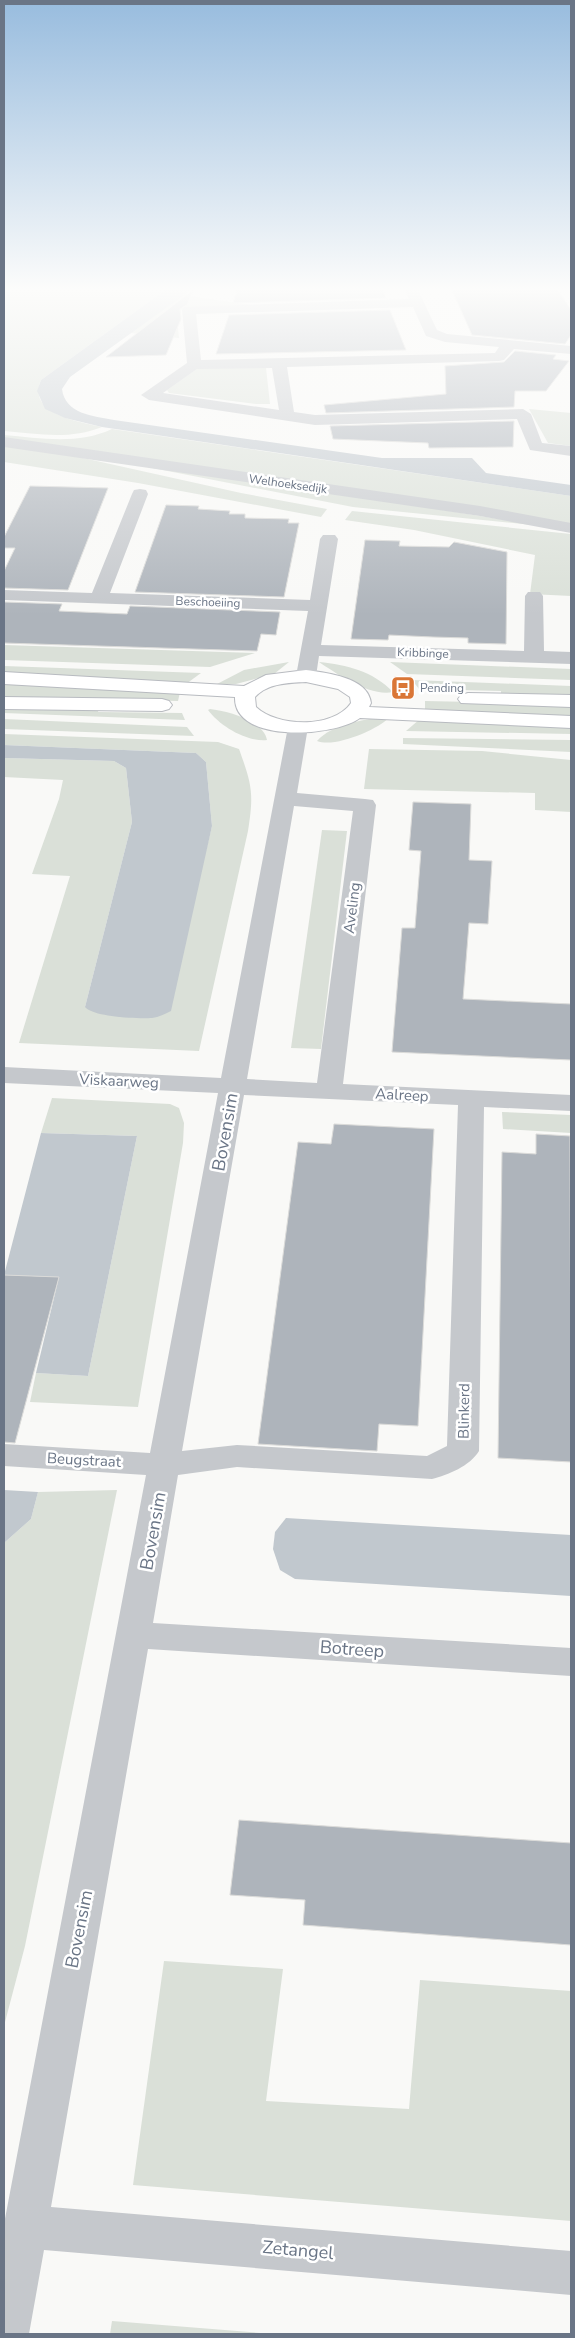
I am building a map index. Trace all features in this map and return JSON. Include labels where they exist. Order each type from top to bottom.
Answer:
[{"type":"main road","points":[[306,676],[339,682],[354,690],[357,703],[349,717],[333,723],[298,727],[269,723],[250,712],[247,699],[256,686],[278,678],[306,676]]},
{"type":"main road","points":[[4,678],[247,699]]},
{"type":"main road","points":[[4,702],[247,699]]},
{"type":"main road","points":[[357,703],[571,701]]},
{"type":"main road","points":[[357,703],[571,722]]},
{"type":"street","points":[[164,397],[287,414],[315,420],[524,414],[536,447],[571,452]]},
{"type":"street","points":[[284,397],[287,414]]},
{"type":"street","name":"Welhoeksedijk","points":[[4,442],[480,511],[571,528]]},
{"type":"street","points":[[98,598],[140,494]]},
{"type":"street","points":[[306,676],[312,650],[329,539]]},
{"type":"street","name":"Beschoeiing","points":[[4,595],[318,606]]},
{"type":"street","points":[[534,596],[534,657]]},
{"type":"street","name":"Kribbinge","points":[[312,650],[571,658]]},
{"type":"street","name":"Bovensim","points":[[6,2334],[298,727]]},
{"type":"street","name":"Aveling","points":[[286,799],[365,804],[328,1091]]},
{"type":"street","name":"Viskaarweg","points":[[4,1075],[234,1086]]},
{"type":"street","name":"Aalreep","points":[[234,1086],[571,1103]]},
{"type":"street","name":"Blinkerd","points":[[165,1465],[237,1456],[432,1468],[463,1451],[471,1098]]},
{"type":"street","name":"Beugstraat","points":[[4,1455],[165,1465]]},
{"type":"street","name":"Botreep","points":[[133,1636],[571,1662]]},
{"type":"street","name":"Zetangel","points":[[24,2227],[571,2273]]},
{"type":"shaded area","points":[[4,397],[40,397],[48,408],[58,414],[69,419],[102,427],[78,434],[66,435],[4,431]]},
{"type":"shaded area","points":[[40,397],[64,397],[74,409],[89,415],[114,420],[382,458],[472,458],[486,473],[571,485],[571,496],[102,427],[65,418],[45,409]]},
{"type":"shaded area","points":[[201,397],[269,397],[270,404]]},
{"type":"shaded area","points":[[529,409],[571,413],[571,446],[548,443]]},
{"type":"shaded area","points":[[112,429],[571,496],[571,525],[4,440],[4,435],[45,439],[72,439],[99,434]]},
{"type":"shaded area","points":[[4,445],[56,452],[241,493],[327,509],[321,517],[138,483],[4,462]]},
{"type":"shaded area","points":[[147,467],[380,500],[543,526],[353,507]]},
{"type":"shaded area","points":[[352,511],[571,534],[571,596],[530,594],[535,555],[414,530],[345,520]]},
{"type":"shaded area","points":[[4,645],[255,653],[210,667],[4,660]]},
{"type":"shaded area","points":[[289,662],[274,674],[236,684],[217,684],[244,670]]},
{"type":"shaded area","points":[[319,662],[359,670],[377,679],[393,692],[384,693],[364,688]]},
{"type":"shaded area","points":[[390,662],[571,669],[571,680],[407,674]]},
{"type":"shaded area","points":[[4,666],[201,673],[186,684],[4,674]]},
{"type":"shaded area","points":[[412,680],[571,686],[571,696],[501,696],[501,691],[419,689]]},
{"type":"shaded area","points":[[4,683],[180,692],[178,701],[4,698]]},
{"type":"shaded area","points":[[425,701],[571,704],[571,719],[425,710]]},
{"type":"shaded area","points":[[4,707],[99,707],[98,712],[182,713],[185,720],[4,713]]},
{"type":"shaded area","points":[[208,710],[234,714],[252,722],[264,733],[267,740],[242,736],[234,732],[219,722]]},
{"type":"shaded area","points":[[390,717],[376,727],[345,740],[325,743],[317,741],[331,730],[341,726]]},
{"type":"shaded area","points":[[4,719],[187,727],[194,736],[4,729]]},
{"type":"shaded area","points":[[420,719],[571,728],[571,734],[406,731]]},
{"type":"shaded area","points":[[4,734],[218,742],[239,749],[251,789],[250,818],[199,1051],[19,1043],[70,876],[32,874],[59,799],[63,780],[4,777],[4,758],[114,761],[126,768],[132,822],[85,1007],[200,875],[212,826],[206,762],[196,753],[4,745]]},
{"type":"shaded area","points":[[403,738],[571,740],[571,752],[403,744]]},
{"type":"shaded area","points":[[4,745],[196,753],[206,762],[212,826],[171,1011],[155,1018],[137,1018],[106,1015],[85,1007],[132,822],[126,768],[114,761],[4,758]]},
{"type":"shaded area","points":[[369,749],[482,751],[571,760],[571,812],[535,810],[535,793],[364,789]]},
{"type":"shaded area","points":[[322,830],[347,831],[321,1049],[291,1048]]},
{"type":"shaded area","points":[[52,1098],[170,1104],[179,1108],[184,1123],[183,1143],[138,1407],[30,1402],[36,1373],[88,1376],[137,1136],[41,1133]]},
{"type":"shaded area","points":[[502,1112],[571,1115],[571,1133],[503,1129]]},
{"type":"shaded area","points":[[41,1133],[137,1136],[88,1376],[36,1373],[59,1277],[4,1275]]},
{"type":"shaded area","points":[[4,1490],[38,1492],[31,1519],[4,1543]]},
{"type":"shaded area","points":[[117,1490],[25,1946],[4,2026],[4,1543],[31,1519],[38,1492]]},
{"type":"shaded area","points":[[286,1518],[571,1535],[571,1596],[295,1579],[280,1570],[273,1549],[275,1532]]},
{"type":"shaded area","points":[[164,1961],[283,1969],[266,2101],[409,2109],[420,1980],[571,1991],[571,2221],[133,2185]]},
{"type":"shaded area","points":[[112,2321],[274,2334],[110,2334]]},
{"type":"building","points":[[412,397],[515,397],[514,407],[326,413],[324,405]]},
{"type":"building","points":[[514,421],[513,447],[429,448],[428,443],[333,439],[330,426]]},
{"type":"building","points":[[30,486],[108,488],[68,590],[4,588],[4,571],[15,548],[4,548],[4,537]]},
{"type":"building","points":[[166,505],[199,506],[198,509],[230,511],[229,514],[245,514],[245,518],[289,519],[288,523],[299,523],[284,597],[135,592]]},
{"type":"building","points":[[365,540],[400,541],[399,546],[449,547],[454,542],[507,552],[506,644],[468,643],[468,638],[389,635],[388,640],[351,639]]},
{"type":"building","points":[[4,602],[62,604],[59,611],[127,614],[130,606],[280,612],[276,635],[261,634],[257,651],[4,643]]},
{"type":"building","points":[[413,802],[471,804],[469,860],[492,861],[488,924],[469,923],[463,999],[571,1004],[571,1060],[392,1052],[402,928],[415,928],[421,851],[409,850]]},
{"type":"building","points":[[334,1124],[434,1129],[418,1426],[379,1424],[377,1451],[258,1444],[298,1142],[331,1144]]},
{"type":"building","points":[[536,1134],[570,1136],[571,1462],[498,1458],[502,1152],[536,1154]]},
{"type":"building","points":[[4,1275],[59,1277],[15,1443],[4,1442]]},
{"type":"building","points":[[239,1820],[571,1843],[571,1945],[303,1925],[305,1900],[230,1895]]},
{"type":"place","name":"Pending","points":[[403,688]]}]
